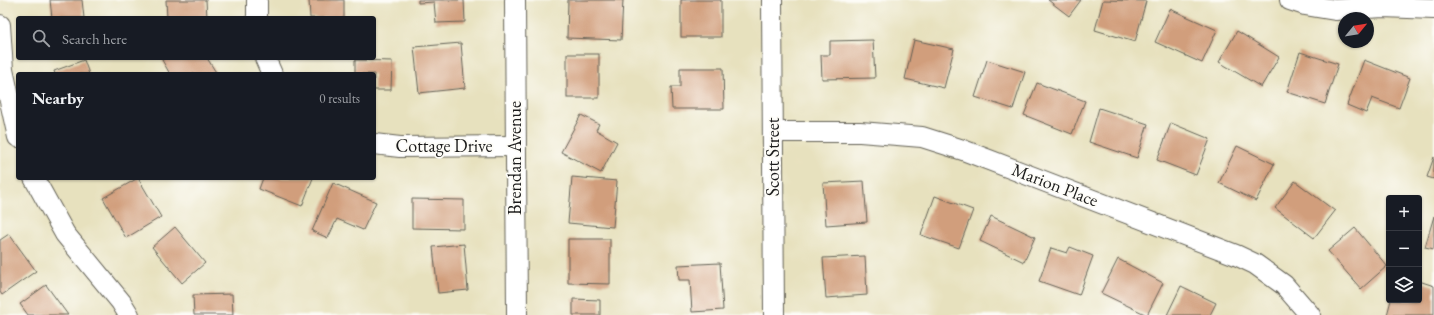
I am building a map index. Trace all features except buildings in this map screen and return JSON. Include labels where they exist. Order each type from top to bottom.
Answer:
[{"type":"street","points":[[257,0],[258,16]]},
{"type":"street","name":"Brendan Avenue","points":[[515,0],[517,315]]},
{"type":"street","name":"Scott Street","points":[[772,0],[774,315]]},
{"type":"street","points":[[1290,0],[1305,5],[1335,10],[1383,7],[1434,9]]},
{"type":"street","points":[[0,25],[3,70],[16,128]]},
{"type":"street","points":[[266,60],[271,72]]},
{"type":"street","name":"Marion Place","points":[[773,132],[860,132],[922,137],[963,150],[1236,255],[1254,264],[1284,285],[1310,315]]},
{"type":"street","name":"Cottage Drive","points":[[376,144],[400,147],[515,146]]},
{"type":"street","points":[[35,180],[65,234],[121,302],[129,315]]}]
